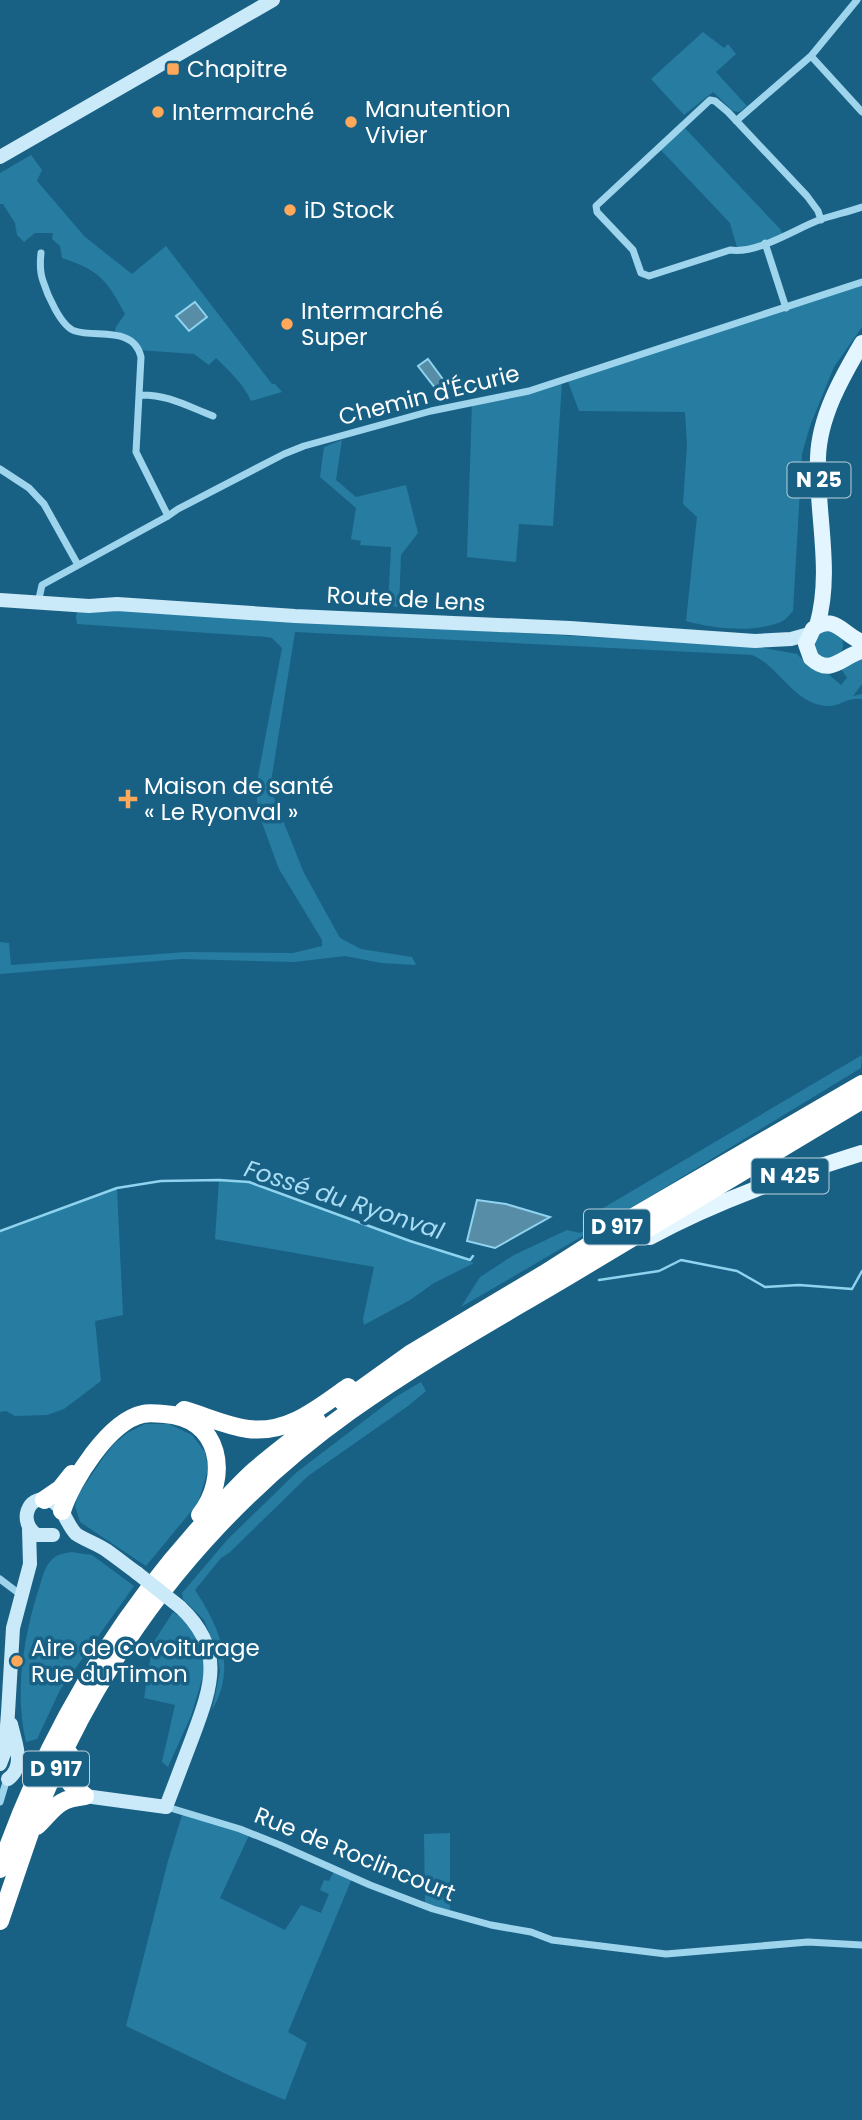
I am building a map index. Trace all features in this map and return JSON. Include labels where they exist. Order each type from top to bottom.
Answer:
[{"type":"highway","name":"D 917","points":[[0,1869],[42,1764],[83,1688],[163,1569],[254,1471],[410,1354],[635,1216],[862,1084]]},
{"type":"highway","name":"D 917","points":[[0,1922],[52,1778],[86,1709],[131,1636],[175,1577],[223,1521],[271,1475],[329,1427],[389,1385],[862,1100]]},
{"type":"highway","points":[[44,1500],[66,1483],[109,1425],[133,1408],[151,1404],[173,1406],[234,1426],[272,1429],[303,1418],[384,1364],[410,1354]]},
{"type":"highway","points":[[63,1514],[72,1485],[116,1429],[135,1416],[150,1413],[172,1415],[191,1421],[207,1435],[217,1454],[215,1485],[205,1509],[131,1600],[91,1662],[83,1688]]},
{"type":"highway","points":[[85,1796],[71,1784],[65,1773],[86,1709]]},
{"type":"highway","points":[[31,1831],[60,1802],[67,1798],[85,1796]]},
{"type":"main road","points":[[0,158],[273,0]]},
{"type":"main road","name":"N 25","points":[[813,630],[823,593],[818,458],[822,428],[842,377],[862,343]]},
{"type":"main road","points":[[0,593],[38,599]]},
{"type":"main road","name":"Route de Lens","points":[[0,600],[38,599],[89,606],[117,604],[295,616],[570,628],[768,642],[791,639],[813,630]]},
{"type":"main road","points":[[862,642],[833,624],[813,630],[806,643],[808,654],[814,662],[824,666],[835,665],[862,651]]},
{"type":"main road","points":[[846,633],[849,645],[846,657]]},
{"type":"main road","points":[[768,642],[808,654]]},
{"type":"main road","points":[[828,1104],[862,1076]]},
{"type":"main road","name":"N 425","points":[[584,1266],[617,1254],[720,1202],[783,1178],[862,1153]]},
{"type":"main road","points":[[3,1776],[13,1628],[30,1564],[29,1529],[26,1520],[33,1504],[44,1500],[57,1504],[76,1533],[105,1550],[180,1606],[191,1617],[203,1637],[210,1660],[208,1693],[166,1807],[85,1796]]},
{"type":"main road","points":[[30,1564],[61,1527],[63,1514]]},
{"type":"main road","points":[[29,1529],[37,1535],[76,1533]]},
{"type":"street","points":[[736,121],[811,56],[857,0]]},
{"type":"street","points":[[811,56],[862,112]]},
{"type":"street","points":[[821,220],[807,196],[736,121],[715,101],[710,100],[596,206],[597,212],[633,250],[641,272],[649,276],[730,250],[738,251],[784,237],[821,220],[862,207]]},
{"type":"street","points":[[765,243],[786,308]]},
{"type":"street","points":[[41,253],[42,279],[58,314],[69,328],[79,332],[114,334],[135,343],[141,357],[136,452],[168,516]]},
{"type":"street","name":"Chemin d'Écurie","points":[[38,599],[42,585],[178,509],[304,446],[430,411],[529,391],[862,282]]},
{"type":"street","points":[[139,395],[155,394],[213,416]]},
{"type":"street","points":[[0,469],[29,488],[44,504],[78,565]]},
{"type":"street","points":[[0,1579],[21,1595]]},
{"type":"street","points":[[0,1801],[3,1776]]},
{"type":"street","name":"Rue de Roclincourt","points":[[166,1807],[240,1829],[433,1909],[491,1925],[531,1932],[552,1940],[666,1954],[808,1942],[862,1945]]},
{"type":"shaded area","points":[[703,32],[724,48],[728,44],[736,54],[716,72],[747,106],[739,112],[733,111],[713,92],[684,115],[651,79]]},
{"type":"shaded area","points":[[682,125],[780,229],[784,237],[738,251],[730,223],[658,147]]},
{"type":"shaded area","points":[[31,155],[42,170],[37,181],[85,237],[132,274],[166,246],[272,384],[282,392],[251,401],[240,383],[216,358],[209,365],[194,354],[139,350],[114,334],[125,314],[101,278],[85,267],[62,258],[60,246],[52,239],[53,233],[35,233],[24,242],[17,235],[15,223],[3,204],[0,204],[0,173]]},
{"type":"shaded area","points":[[862,282],[862,327],[834,367],[810,426],[802,454],[793,611],[781,622],[758,628],[721,628],[686,621],[697,517],[683,504],[687,445],[685,412],[579,411],[567,379]]},
{"type":"shaded area","points":[[195,302],[207,317],[189,331],[176,316]]},
{"type":"shaded area","points":[[428,359],[445,382],[436,389],[418,366]]},
{"type":"shaded area","points":[[562,381],[553,526],[519,524],[516,562],[467,557],[472,403]]},
{"type":"shaded area","points":[[342,440],[336,480],[356,497],[406,485],[418,533],[401,555],[399,607],[388,606],[391,547],[360,545],[361,541],[351,539],[356,508],[320,477],[324,447]]},
{"type":"shaded area","points":[[78,610],[753,646],[797,654],[811,668],[828,674],[841,685],[847,678],[842,670],[862,657],[862,684],[853,696],[862,694],[862,699],[830,706],[807,700],[752,655],[295,632],[270,788],[304,873],[340,938],[361,949],[412,957],[416,965],[381,963],[345,956],[294,962],[181,959],[0,974],[0,942],[9,943],[11,965],[187,952],[293,953],[322,946],[322,940],[279,869],[258,812],[256,787],[282,648],[272,638],[267,637],[77,624]]},
{"type":"shaded area","points":[[829,631],[839,635],[843,645],[839,655],[829,659],[819,655],[815,645],[819,635]]},
{"type":"shaded area","points":[[862,1055],[861,1068],[646,1199],[461,1307],[480,1277],[514,1255],[567,1230],[580,1233],[585,1230],[582,1222],[588,1217]]},
{"type":"shaded area","points":[[219,1180],[249,1182],[474,1263],[434,1283],[410,1300],[364,1325],[374,1267],[215,1239]]},
{"type":"shaded area","points":[[117,1188],[123,1315],[95,1321],[101,1381],[64,1409],[47,1415],[15,1416],[6,1411],[0,1412],[0,1231]]},
{"type":"shaded area","points":[[477,1200],[506,1204],[550,1217],[495,1248],[467,1241]]},
{"type":"shaded area","points":[[421,1382],[426,1391],[308,1476],[221,1558],[195,1590],[212,1619],[222,1648],[223,1679],[212,1710],[220,1671],[216,1650],[204,1620],[183,1599],[182,1593],[228,1539],[297,1472],[394,1398]]},
{"type":"shaded area","points":[[145,1424],[169,1424],[192,1435],[205,1452],[208,1469],[198,1503],[146,1566],[80,1522],[75,1506],[78,1495],[113,1445],[127,1433]]},
{"type":"shaded area","points":[[71,1552],[92,1555],[134,1586],[60,1690],[37,1739],[26,1742],[22,1723],[21,1683],[29,1623],[47,1566],[57,1556]]},
{"type":"shaded area","points":[[173,1612],[191,1624],[206,1666],[191,1716],[168,1767],[162,1762],[175,1705],[144,1698],[153,1643]]},
{"type":"shaded area","points":[[183,1812],[250,1833],[220,1898],[285,1930],[301,1905],[321,1913],[329,1894],[320,1890],[324,1880],[329,1881],[335,1869],[353,1876],[288,2032],[307,2043],[285,2100],[126,2026]]},
{"type":"shaded area","points":[[450,1833],[450,1914],[425,1905],[424,1834]]},
{"type":"waterway","name":"Fossé du Ryonval","points":[[0,1231],[117,1188],[161,1181],[219,1180],[249,1182],[410,1241],[470,1260],[473,1256]]},
{"type":"waterway","name":"Fossé du Ryonval","points":[[599,1280],[659,1271],[681,1260],[737,1271],[765,1287],[799,1285],[852,1289],[862,1271]]},
{"type":"place","name":"Chapitre","points":[[173,69]]},
{"type":"place","name":"Intermarché","points":[[158,112]]},
{"type":"place","name":"Manutention Vivier","points":[[351,122]]},
{"type":"place","name":"iD Stock","points":[[290,210]]},
{"type":"place","name":"Intermarché Super","points":[[287,324]]},
{"type":"place","name":"Maison de santé « Le Ryonval »","points":[[128,799]]},
{"type":"place","name":"Aire de Covoiturage Rue du Timon","points":[[17,1661]]}]
